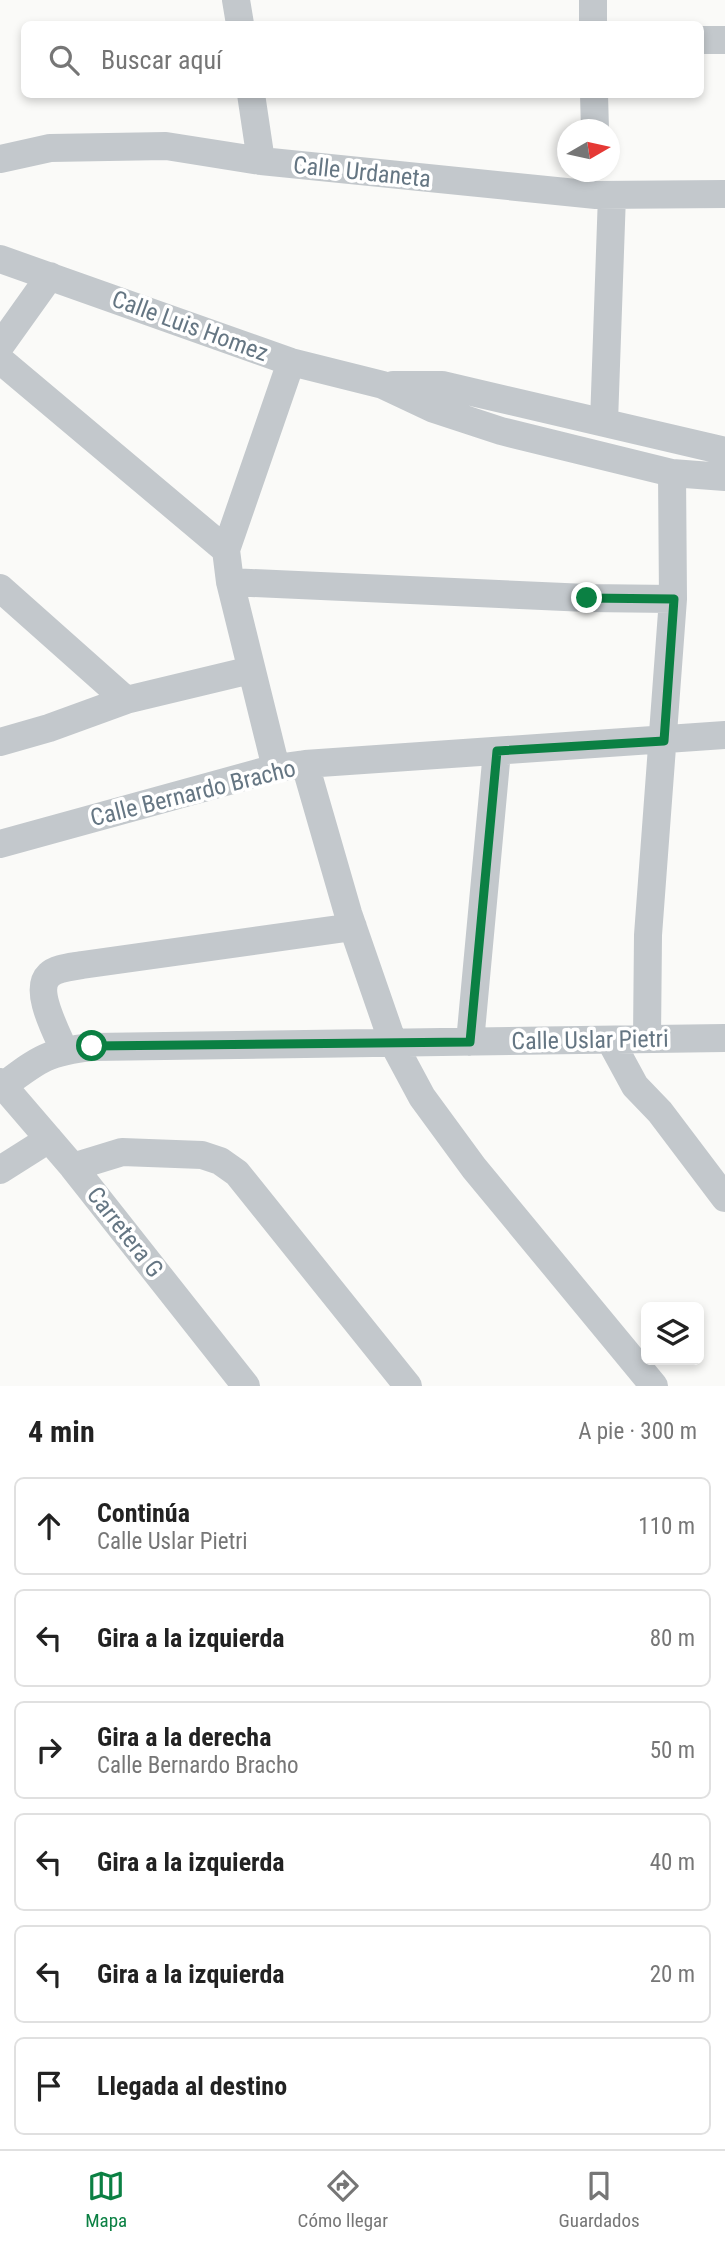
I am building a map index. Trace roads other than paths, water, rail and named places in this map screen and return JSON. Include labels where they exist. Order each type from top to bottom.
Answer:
[{"type":"street","points":[[236,0],[240,21]]},
{"type":"street","points":[[593,0],[593,21]]},
{"type":"street","points":[[704,40],[725,40]]},
{"type":"street","points":[[252,98],[261,161]]},
{"type":"street","points":[[594,98],[595,119]]},
{"type":"street","name":"Calle Urdaneta","points":[[0,159],[50,148],[166,146],[261,161],[725,194]]},
{"type":"street","points":[[601,187],[604,422]]},
{"type":"street","name":"Calle Luis Homez","points":[[0,259],[291,362],[383,385],[434,409],[501,431],[672,474],[725,477]]},
{"type":"street","points":[[0,346],[50,276]]},
{"type":"street","points":[[0,360],[226,550]]},
{"type":"street","points":[[276,768],[230,582],[226,550],[291,362]]},
{"type":"street","name":"Calle Luis Homez","points":[[383,385],[442,386],[725,451]]},
{"type":"street","points":[[647,1039],[648,935],[674,599],[672,474]]},
{"type":"street","points":[[230,582],[587,598],[674,599]]},
{"type":"street","points":[[0,588],[126,700]]},
{"type":"street","points":[[0,742],[49,728],[126,700],[251,670]]},
{"type":"street","name":"Calle Bernardo Bracho","points":[[0,845],[276,768],[725,735]]},
{"type":"street","points":[[470,1042],[497,751]]},
{"type":"street","points":[[305,764],[354,928],[393,1043],[422,1097],[474,1168],[654,1386]]},
{"type":"street","points":[[64,1050],[43,993],[43,983],[51,973],[82,965],[354,928]]},
{"type":"street","name":"Calle Uslar Pietri","points":[[2,1084],[44,1056],[92,1046],[725,1038]]},
{"type":"street","points":[[610,1040],[635,1086],[660,1112],[725,1198]]},
{"type":"street","name":"Carretera G","points":[[2,1084],[74,1167],[246,1386]]},
{"type":"street","points":[[0,1170],[49,1139]]},
{"type":"street","points":[[74,1167],[122,1152],[202,1155],[220,1161],[237,1173],[408,1386]]}]
